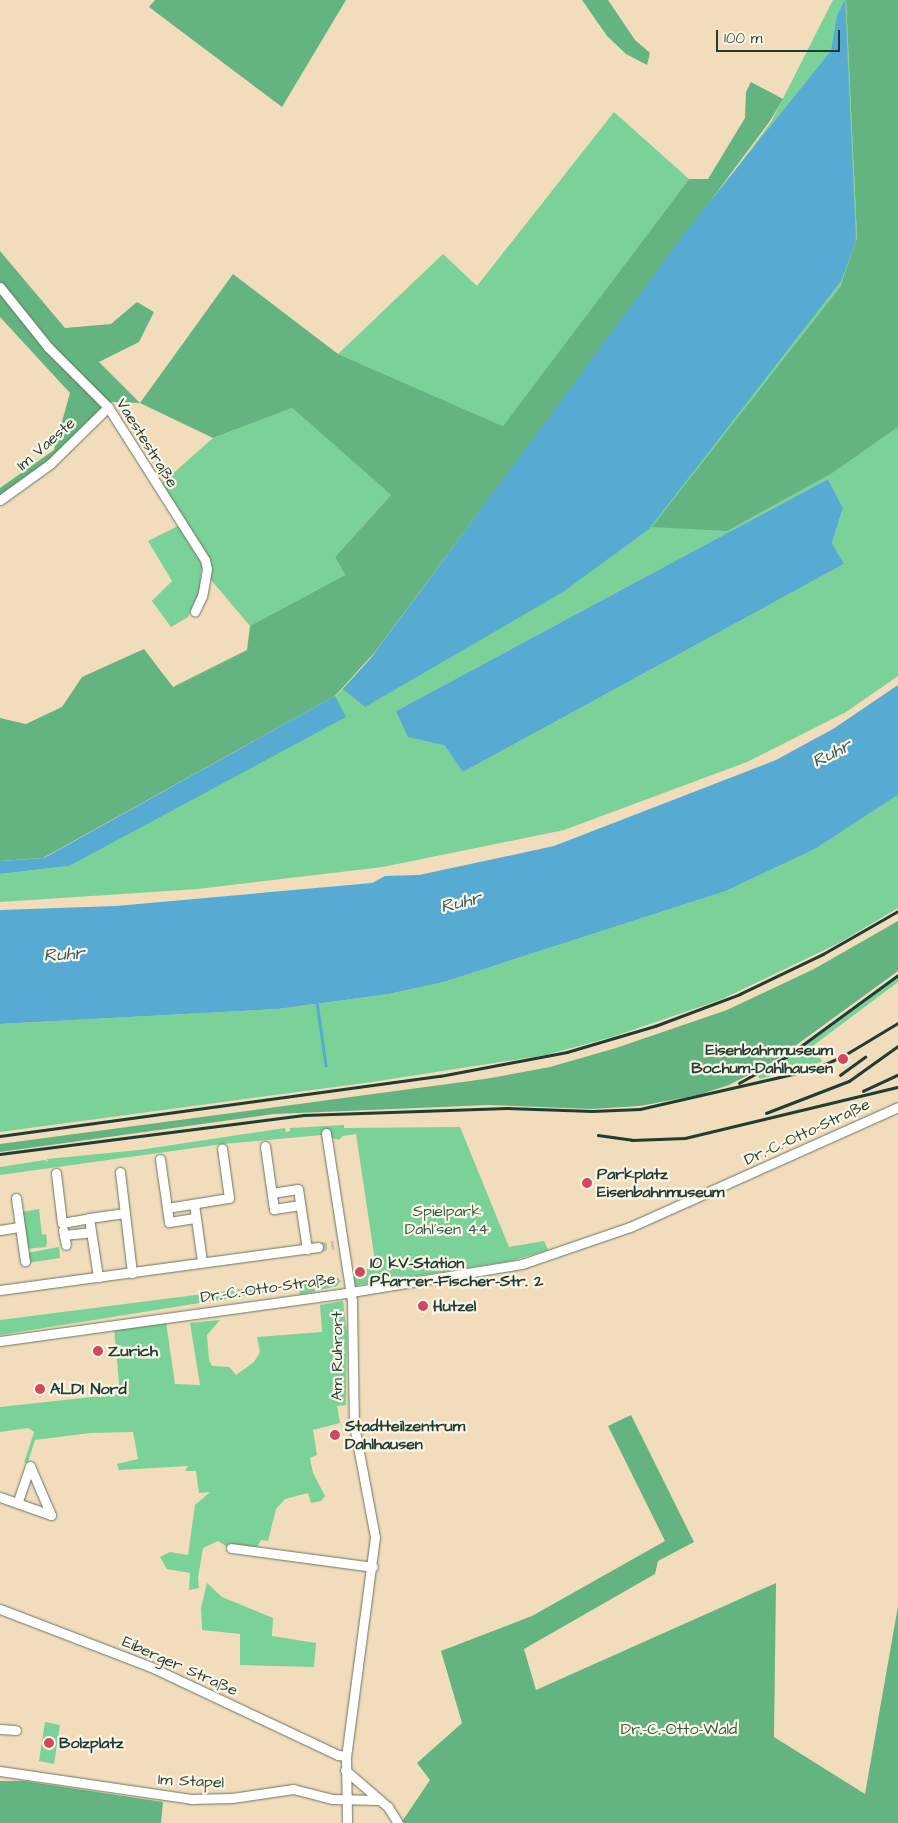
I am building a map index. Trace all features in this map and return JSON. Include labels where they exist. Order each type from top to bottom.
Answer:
[{"type":"street","name":"Vaestestraße","points":[[0,287],[48,347],[108,406],[205,560],[207,569],[202,596],[195,611]]},
{"type":"street","name":"Im Vaeste","points":[[0,500],[50,464],[108,406]]},
{"type":"street","name":"Dr.-C.-Otto-Straße","points":[[0,1340],[351,1292],[522,1264],[572,1248],[690,1202],[838,1132],[898,1107]]},
{"type":"street","name":"Am Ruhrort","points":[[326,1132],[338,1245],[351,1292],[352,1410],[374,1528],[373,1567],[346,1756],[346,1823]]},
{"type":"street","points":[[265,1146],[274,1209],[300,1205]]},
{"type":"street","points":[[167,1208],[229,1198],[222,1148]]},
{"type":"street","points":[[160,1159],[169,1222],[195,1218]]},
{"type":"street","points":[[120,1172],[132,1273]]},
{"type":"street","points":[[56,1173],[66,1245]]},
{"type":"street","points":[[272,1193],[298,1189],[307,1249]]},
{"type":"street","points":[[16,1198],[25,1261]]},
{"type":"street","points":[[194,1204],[202,1262]]},
{"type":"street","points":[[62,1223],[124,1213]]},
{"type":"street","points":[[89,1218],[98,1277]]},
{"type":"street","points":[[0,1230],[19,1226]]},
{"type":"street","points":[[64,1235],[91,1232]]},
{"type":"street","points":[[0,1290],[318,1247]]},
{"type":"street","points":[[17,1503],[30,1466],[35,1469],[47,1491],[51,1515]]},
{"type":"street","points":[[0,1497],[51,1515],[58,1521]]},
{"type":"street","points":[[231,1548],[373,1567]]},
{"type":"street","name":"Eiberger Straße","points":[[1,1612],[151,1667],[338,1755],[346,1756]]},
{"type":"street","points":[[0,1729],[16,1730]]},
{"type":"street","points":[[345,1770],[390,1809],[398,1823]]},
{"type":"street","name":"Im Stapel","points":[[0,1771],[191,1798],[232,1798],[292,1789],[345,1800],[380,1800]]},
{"type":"green space","points":[[155,0],[346,0],[282,107],[149,7]]},
{"type":"green space","points":[[582,0],[608,0],[635,40],[650,53],[647,65],[626,54],[607,36]]},
{"type":"green space","points":[[833,0],[846,0],[857,238],[840,287],[653,527],[834,472],[898,427],[898,676],[846,712],[747,762],[564,830],[383,867],[198,889],[0,902],[0,874],[69,866],[333,699],[371,658],[771,122]],"holes":[[[828,479],[843,508],[832,543],[844,564],[463,772],[444,745],[396,711]]]},
{"type":"green space","points":[[846,0],[898,0],[898,427],[834,472],[727,531],[652,527],[840,287],[857,238]]},
{"type":"green space","points":[[751,82],[783,99],[770,121],[375,652],[335,696],[43,858],[0,861],[0,718],[26,724],[62,707],[82,677],[144,649],[173,687],[247,650],[250,626],[345,575],[335,557],[391,495],[292,408],[213,438],[140,403],[233,274],[338,354],[503,426],[689,179],[708,179],[745,118],[746,92]]},
{"type":"green space","points":[[614,112],[689,179],[503,426],[338,354],[443,254],[477,286]]},
{"type":"green space","points":[[0,251],[65,328],[111,324],[137,302],[154,312],[139,342],[99,362],[140,403],[110,402],[60,454],[0,499],[0,488],[54,450],[70,393],[0,317]]},
{"type":"green space","points":[[292,408],[391,495],[335,557],[345,575],[250,626],[201,568],[200,594],[188,617],[171,627],[152,601],[172,581],[148,541],[184,523],[160,485],[213,438]]},
{"type":"green space","points":[[898,795],[898,908],[839,943],[720,1000],[612,1037],[546,1055],[372,1082],[0,1132],[0,1024],[278,1009],[389,994],[444,982],[726,891],[815,849]]},
{"type":"green space","points":[[898,921],[898,971],[773,1062],[729,1085],[698,1095],[640,1106],[591,1109],[488,1105],[274,1114],[0,1152],[0,1144],[485,1079],[550,1067],[616,1048],[727,1010],[814,969]]},
{"type":"green space","points":[[898,977],[898,982],[814,1045],[822,1062],[760,1079],[758,1076]]},
{"type":"green space","name":"Spielpark Dahl’sen 44","points":[[344,1125],[344,1128],[460,1127],[509,1247],[544,1241],[548,1250],[511,1261],[353,1286],[351,1271],[376,1268],[356,1134],[343,1136],[339,1140],[322,1135],[223,1144],[0,1175],[0,1167],[45,1160],[48,1162],[47,1159],[139,1150],[285,1128],[286,1132],[290,1131],[290,1128]]},
{"type":"green space","points":[[39,1209],[42,1235],[46,1234],[46,1247],[26,1249],[22,1212]]},
{"type":"green space","points":[[59,1247],[60,1258],[28,1263],[27,1253]]},
{"type":"green space","points":[[337,1277],[341,1281],[337,1286],[300,1295],[299,1287],[0,1335],[0,1320]]},
{"type":"green space","points":[[343,1301],[347,1333],[346,1405],[337,1406],[340,1423],[313,1430],[317,1455],[310,1458],[313,1473],[325,1496],[321,1501],[311,1503],[308,1493],[285,1499],[276,1509],[268,1541],[261,1540],[256,1549],[226,1546],[218,1541],[203,1548],[198,1578],[199,1588],[189,1590],[190,1573],[167,1569],[160,1557],[170,1552],[188,1555],[195,1505],[210,1492],[199,1493],[196,1471],[185,1471],[188,1466],[119,1470],[117,1464],[138,1459],[133,1432],[90,1433],[35,1440],[28,1462],[24,1463],[34,1432],[28,1428],[0,1432],[0,1407],[120,1394],[114,1328],[166,1322],[175,1384],[200,1385],[190,1323],[220,1320],[207,1335],[209,1360],[212,1366],[229,1367],[236,1375],[254,1362],[260,1352],[257,1337],[322,1332],[320,1305]]},
{"type":"green space","name":"Dr.-C.-Otto-Wald","points":[[631,1415],[694,1542],[658,1561],[655,1574],[524,1649],[536,1690],[776,1583],[774,1737],[865,1794],[898,1606],[898,1823],[401,1823],[430,1780],[417,1763],[462,1723],[441,1651],[532,1616],[665,1541],[608,1426]]},
{"type":"green space","points":[[207,1583],[222,1597],[273,1618],[272,1636],[316,1643],[314,1667],[240,1665],[240,1634],[202,1630],[201,1608]]},
{"type":"green space","name":"Bolzplatz","points":[[45,1722],[60,1725],[54,1764],[39,1761]]},
{"type":"green space","points":[[0,1781],[24,1781],[163,1802],[161,1823],[0,1823]]},
{"type":"water","points":[[845,0],[856,241],[841,281],[649,529],[563,592],[365,707],[343,689],[371,658],[691,225],[831,51],[837,16]]},
{"type":"water","points":[[828,479],[843,508],[832,543],[844,564],[463,772],[444,745],[408,737],[396,711]]},
{"type":"water","name":"Ruhr","points":[[898,685],[898,795],[815,849],[726,891],[444,982],[389,994],[278,1009],[0,1024],[0,910],[116,906],[372,883],[385,876],[419,875],[554,846],[776,760],[833,729]]},
{"type":"water","points":[[335,696],[346,717],[69,866],[0,874],[0,861],[44,858]]},
{"type":"waterway","points":[[317,1002],[326,1065]]},
{"type":"tunnel","points":[[318,1247],[334,1245]]},
{"type":"railway","points":[[0,1136],[440,1076],[567,1052],[655,1026],[740,994],[823,954],[898,911]]},
{"type":"railway","points":[[739,1083],[786,1057],[898,975]]},
{"type":"railway","points":[[0,1154],[304,1115],[507,1108],[592,1111],[640,1109],[814,1069],[843,1056],[898,1023]]},
{"type":"railway","points":[[766,1113],[849,1081],[898,1046]]},
{"type":"railway","points":[[840,1075],[865,1057]]},
{"type":"railway","points":[[863,1091],[898,1075]]},
{"type":"railway","points":[[598,1135],[632,1140],[685,1138],[898,1087]]},
{"type":"place","name":"Eisenbahnmuseum Bochum-Dahlhausen","points":[[843,1059]]},
{"type":"place","name":"Parkplatz Eisenbahnmuseum","points":[[587,1183]]},
{"type":"place","name":"10 kV-Station Pfarrer-Fischer-Str. 2","points":[[360,1272]]},
{"type":"place","name":"Hutzel","points":[[423,1306]]},
{"type":"place","name":"Zurich","points":[[98,1351]]},
{"type":"place","name":"ALDI Nord","points":[[40,1389]]},
{"type":"place","name":"Stadtteilzentrum Dahlhausen","points":[[335,1435]]},
{"type":"place","name":"Bolzplatz","points":[[49,1743]]}]
